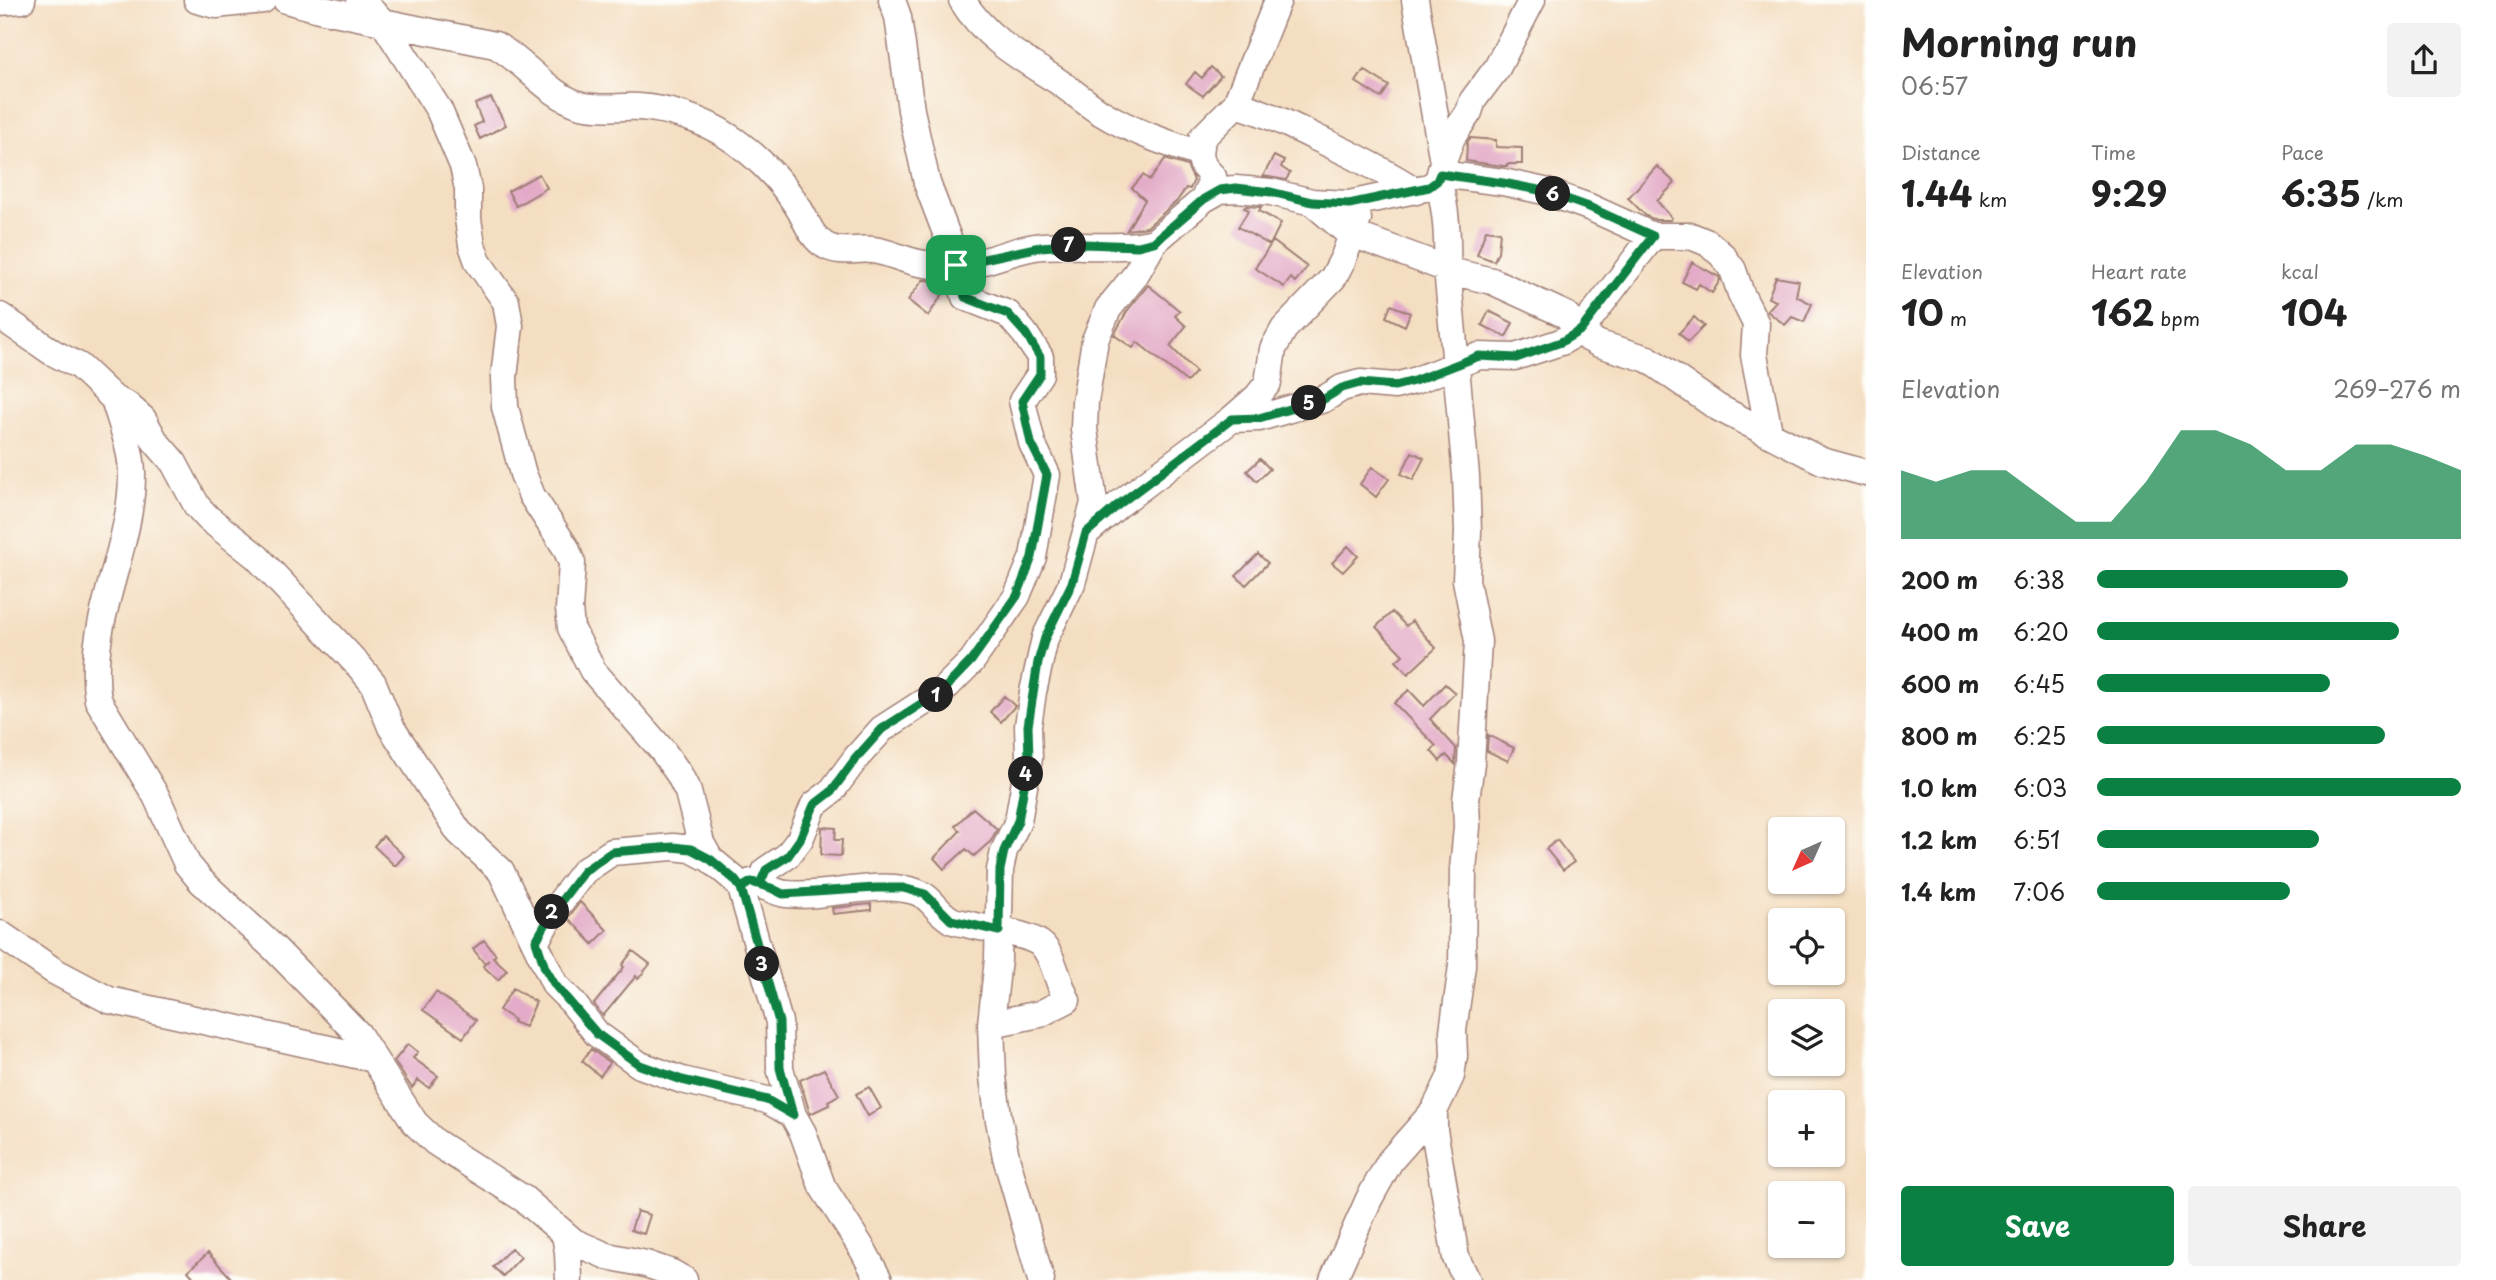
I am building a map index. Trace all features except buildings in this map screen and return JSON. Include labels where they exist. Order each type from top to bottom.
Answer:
[{"type":"street","points":[[0,2],[22,0]]},
{"type":"street","points":[[197,0],[216,5],[263,0]]},
{"type":"street","points":[[285,0],[495,45],[510,53],[532,75],[579,104],[604,109],[639,107],[696,121],[729,137],[779,181],[796,204],[814,237],[839,251],[870,249],[918,263],[956,265],[1040,247],[1084,244],[1138,246],[1154,242]]},
{"type":"street","points":[[360,0],[383,22],[439,110],[463,166],[468,190],[468,219],[472,245],[478,262],[506,302],[510,326],[504,377],[505,408],[523,474],[532,496],[566,548],[572,563],[569,609],[571,628],[593,671],[662,750],[679,774],[688,792],[701,843],[710,859]]},
{"type":"street","points":[[750,886],[766,870],[788,856],[800,839],[814,805],[831,792],[882,729],[937,695],[971,661],[1012,604],[1032,557],[1047,475],[1031,443],[1022,401],[1040,374],[1040,357],[1026,334],[1008,314],[965,297],[949,241],[927,183],[911,110],[898,16],[892,0]]},
{"type":"street","points":[[962,0],[1003,46],[1076,93],[1098,111],[1163,142],[1200,154]]},
{"type":"street","points":[[1204,199],[1213,177],[1203,166],[1200,154],[1202,138],[1236,104],[1278,0]]},
{"type":"street","points":[[1333,1280],[1369,1199],[1390,1161],[1434,1111],[1451,1076],[1454,1056],[1453,1031],[1462,966],[1466,800],[1471,763],[1478,641],[1466,580],[1468,531],[1457,365],[1447,268],[1448,239],[1443,196],[1434,177],[1415,0]]},
{"type":"street","points":[[1041,1280],[1006,1157],[993,1077],[991,1024],[999,931],[1000,870],[1004,851],[1018,821],[1029,758],[1028,726],[1038,662],[1045,638],[1072,583],[1094,503],[1084,429],[1085,402],[1095,340],[1108,309],[1134,277],[1154,242],[1204,199],[1220,190],[1236,188],[1271,192],[1312,202],[1349,204],[1434,177],[1452,137],[1469,112],[1473,100],[1497,68],[1532,0]]},
{"type":"street","points":[[1236,104],[1259,111],[1381,168],[1434,177],[1503,183],[1544,191],[1589,207],[1653,236],[1691,236],[1708,243],[1734,270],[1741,294],[1756,324],[1754,355],[1769,432]]},
{"type":"street","points":[[1086,533],[1118,505],[1232,419],[1268,383],[1273,349],[1284,329],[1333,278],[1365,201]]},
{"type":"street","points":[[1312,202],[1347,232],[1492,281],[1566,315],[1586,337],[1599,344],[1648,359],[1717,407],[1822,461],[1866,472]]},
{"type":"street","points":[[1232,419],[1259,418],[1324,399],[1342,388],[1360,383],[1376,386],[1405,383],[1479,356],[1516,358],[1561,342],[1581,330],[1653,236]]},
{"type":"street","points":[[0,316],[52,352],[79,366],[114,399],[127,405],[143,419],[155,441],[174,463],[197,506],[257,557],[373,683],[391,727],[459,832],[501,871],[555,985],[597,1034],[640,1065],[682,1080],[767,1100],[793,1115]]},
{"type":"street","points":[[114,399],[132,471],[126,526],[106,603],[94,667],[98,700],[156,796],[187,864],[209,889],[274,948],[358,1034],[415,1124],[435,1142],[524,1199],[574,1242],[607,1256],[646,1264],[684,1280]]},
{"type":"street","points":[[536,941],[552,913],[584,871],[612,852],[673,847],[691,849],[710,859],[734,879],[750,886],[783,894],[903,888],[925,894],[951,920],[1037,941],[1045,947],[1051,958],[1066,1000],[1040,1014],[991,1024]]},
{"type":"street","points":[[750,886],[779,1022],[780,1068],[793,1115],[803,1133],[822,1186],[879,1280]]},
{"type":"street","points":[[0,934],[54,971],[109,1000],[374,1059]]},
{"type":"street","points":[[1434,1111],[1433,1130],[1455,1258],[1467,1280]]},
{"type":"street","points":[[565,1236],[569,1280]]},
{"type":"route","points":[[956,265],[965,297],[1008,314],[1026,334],[1040,357],[1040,374],[1022,401],[1031,443],[1047,475],[1032,557],[1017,596],[971,661],[944,689],[882,729],[831,792],[814,805],[800,839],[788,856],[766,870],[760,884],[751,882],[741,888],[710,859],[691,849],[673,847],[612,852],[584,871],[552,913],[536,941],[545,968],[555,985],[597,1034],[640,1065],[682,1080],[767,1100],[793,1115],[780,1068],[779,1022],[741,888],[751,882],[783,894],[903,888],[925,894],[951,920],[999,931],[1000,870],[1004,851],[1018,821],[1029,758],[1028,726],[1038,662],[1045,638],[1072,583],[1086,533],[1214,430],[1232,419],[1259,418],[1324,399],[1342,388],[1360,383],[1395,386],[1479,356],[1516,358],[1561,342],[1581,330],[1653,236],[1589,207],[1544,191],[1440,174],[1437,181],[1429,187],[1349,204],[1312,202],[1271,192],[1236,188],[1220,190],[1204,199],[1154,242],[1138,246],[1084,244],[1040,247],[956,265]]}]
